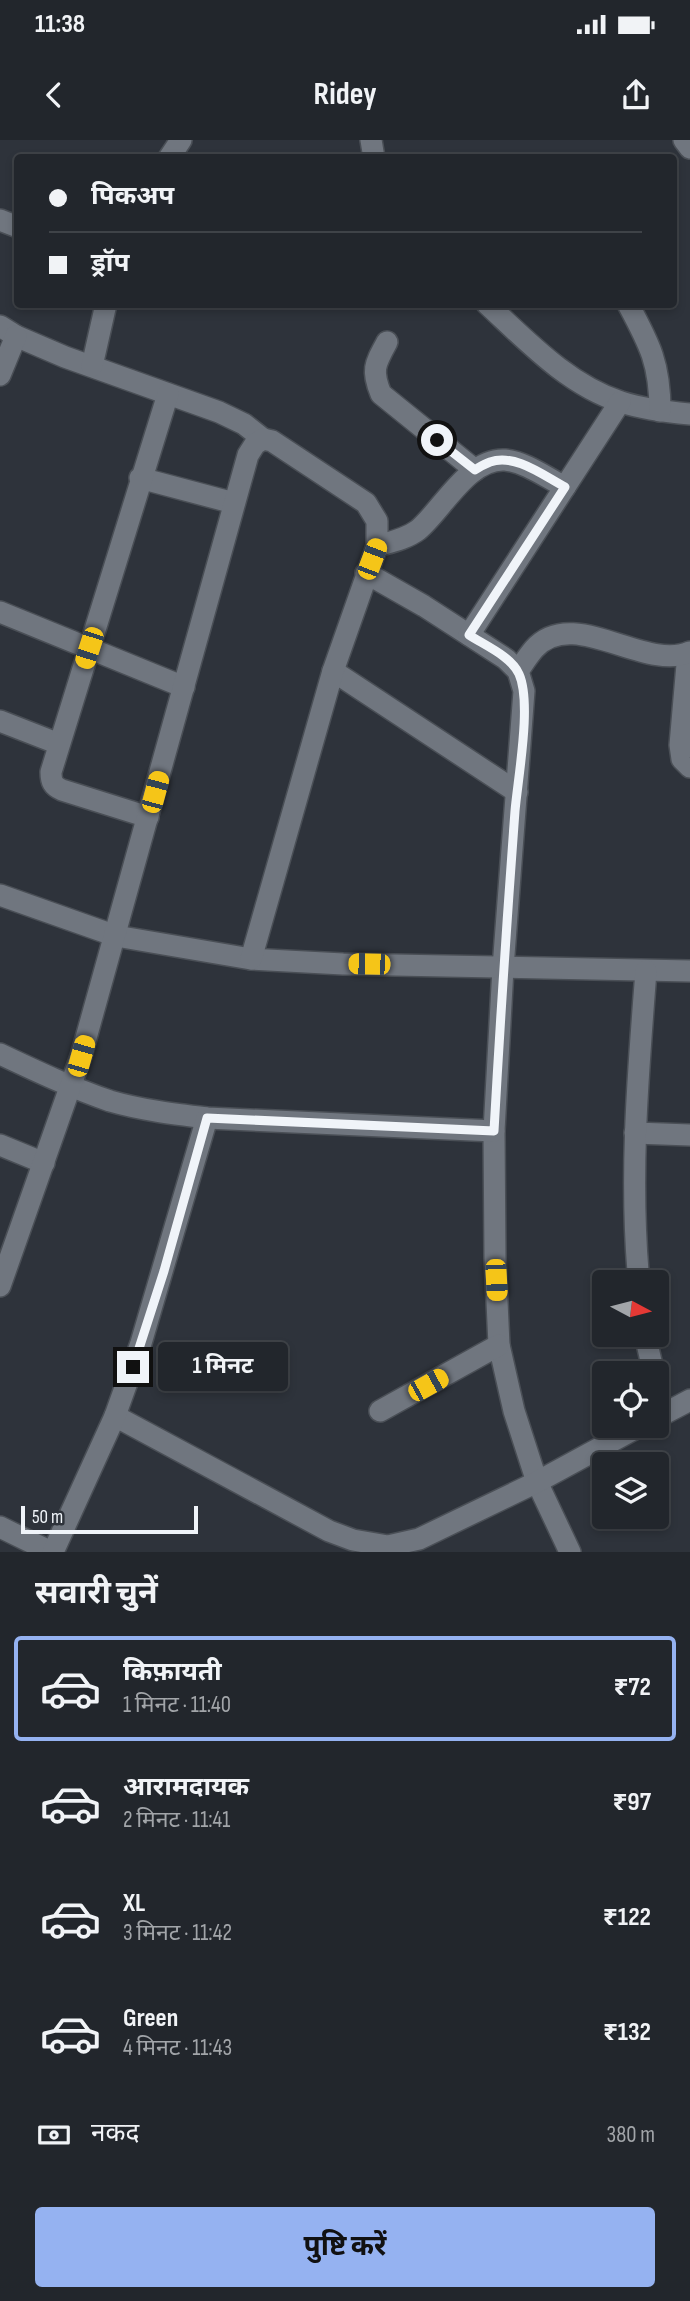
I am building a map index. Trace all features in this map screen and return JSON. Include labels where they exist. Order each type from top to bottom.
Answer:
[{"type":"street","points":[[684,140],[690,148]]},
{"type":"street","points":[[92,366],[105,308]]},
{"type":"street","points":[[491,308],[545,357],[587,386],[620,402],[660,411],[690,414]]},
{"type":"street","points":[[630,308],[650,345],[658,369],[660,411]]},
{"type":"street","points":[[0,375],[8,331],[244,424],[263,439],[272,441],[366,503],[377,521],[377,546],[333,671],[251,958]]},
{"type":"street","points":[[387,342],[378,359],[374,377],[381,394],[475,470]]},
{"type":"street","points":[[148,817],[55,786],[51,781],[51,772],[168,394]]},
{"type":"street","points":[[469,635],[620,402]]},
{"type":"street","points":[[0,1286],[70,1086],[116,936],[248,455],[255,444],[263,439]]},
{"type":"street","points":[[377,546],[416,531],[475,470],[491,461],[506,460],[524,466],[565,487]]},
{"type":"street","points":[[140,478],[234,503]]},
{"type":"street","points":[[366,573],[506,659],[518,671],[524,691],[503,968],[494,1131],[499,1345],[514,1411],[537,1482],[570,1552]]},
{"type":"street","points":[[0,612],[184,687]]},
{"type":"street","points":[[518,671],[535,648],[551,637],[570,634],[653,654],[673,656],[689,653],[680,745],[682,759],[690,767]]},
{"type":"street","points":[[333,671],[517,792]]},
{"type":"street","points":[[0,721],[59,744]]},
{"type":"street","points":[[0,895],[116,936],[251,958],[342,964],[690,971]]},
{"type":"street","points":[[638,1270],[635,1133],[646,971]]},
{"type":"street","points":[[0,1054],[70,1086],[113,1101],[164,1113],[207,1118],[494,1131]]},
{"type":"street","points":[[0,1527],[52,1552],[115,1416],[160,1283],[207,1118]]},
{"type":"street","points":[[635,1133],[690,1135]]},
{"type":"street","points":[[0,1145],[44,1163]]},
{"type":"street","points":[[380,1411],[499,1345]]},
{"type":"street","points":[[669,1411],[690,1400]]},
{"type":"street","points":[[115,1416],[330,1531],[353,1540],[388,1546],[419,1539],[537,1482],[618,1438]]},
{"type":"route","points":[[133,1367],[164,1271],[207,1118],[494,1131],[503,968],[524,691],[518,671],[506,659],[469,635],[565,487],[506,460],[491,461],[475,470],[437,440]]}]
